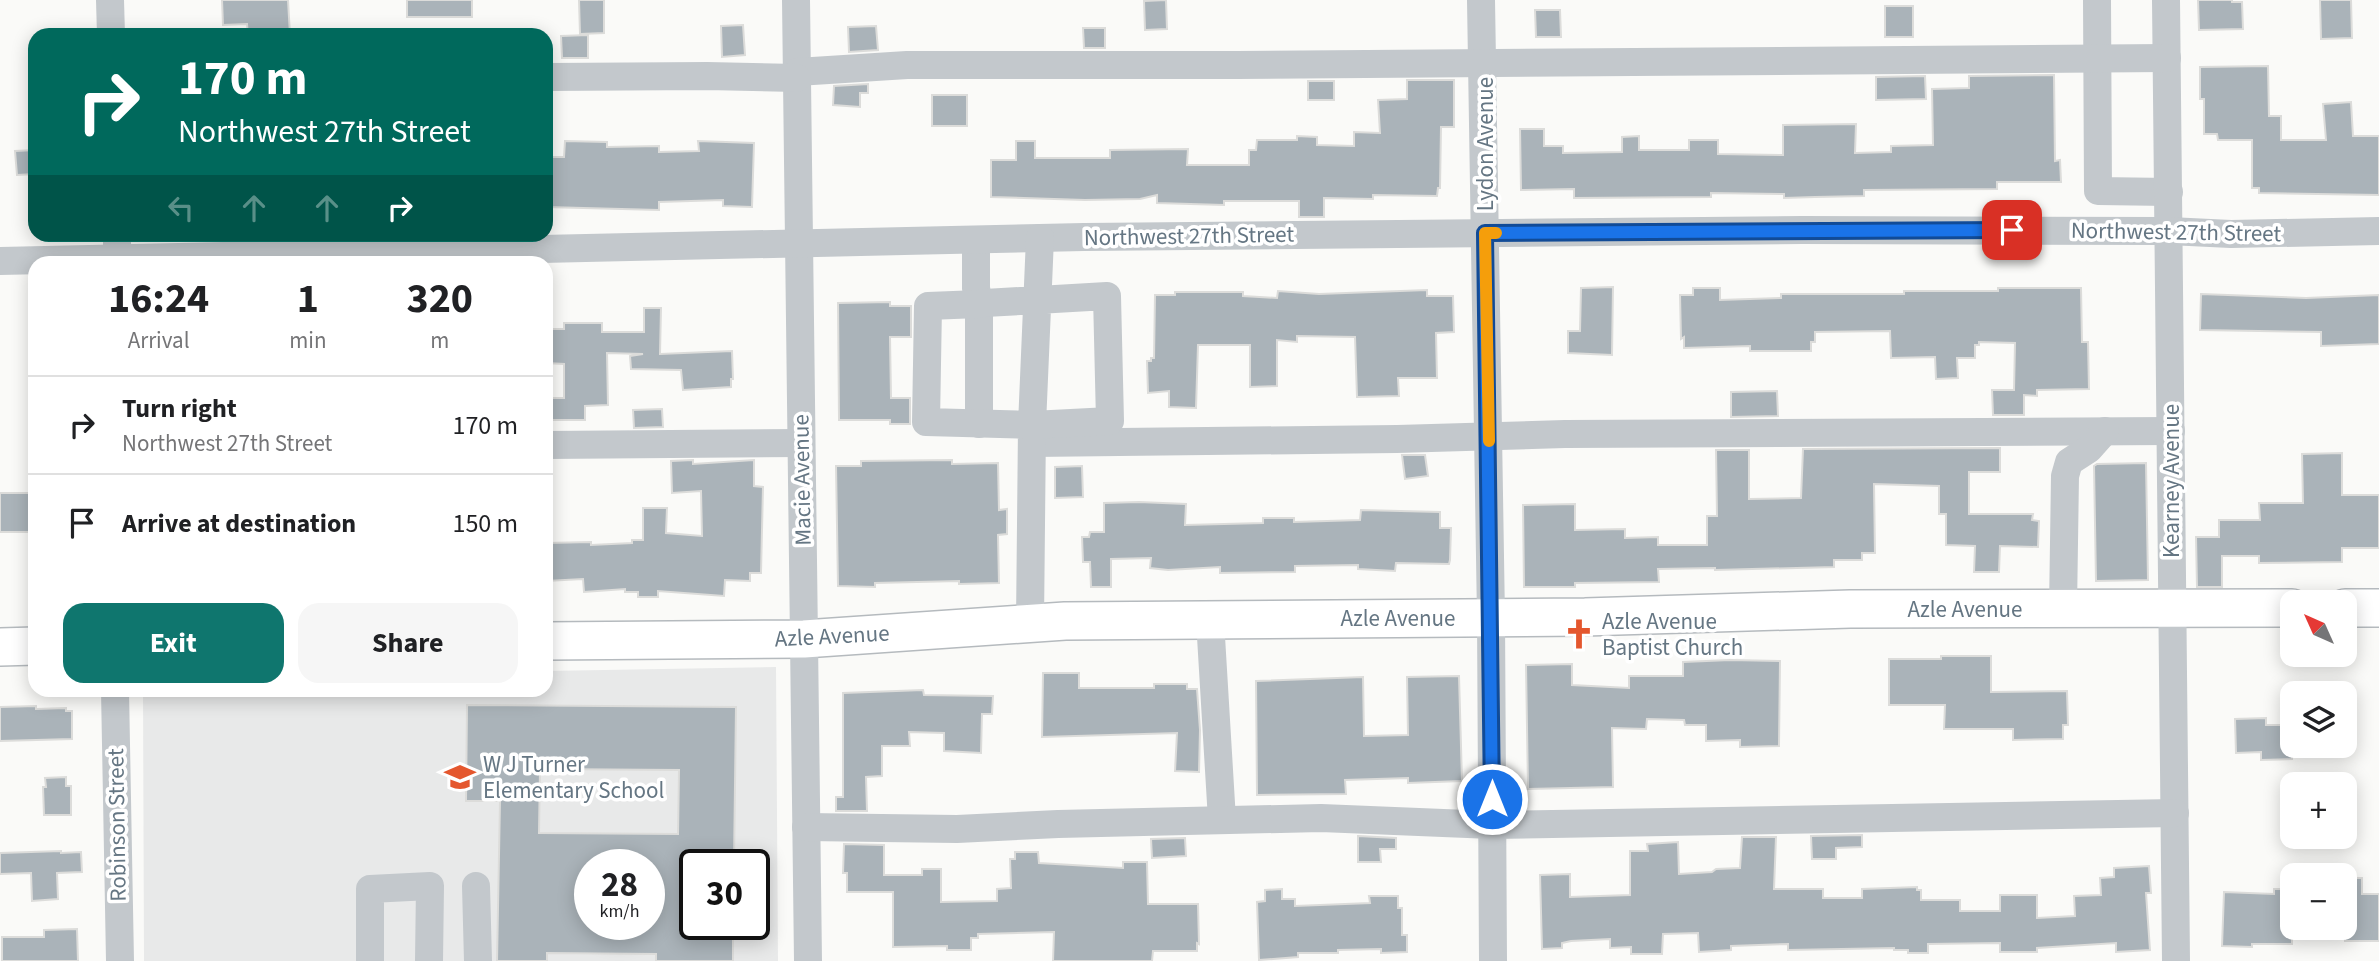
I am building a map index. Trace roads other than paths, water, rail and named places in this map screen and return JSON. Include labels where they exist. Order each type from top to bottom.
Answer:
[{"type":"main road","name":"Azle Avenue","points":[[553,641],[804,639],[1065,621],[1585,617],[1850,610],[2280,608]]},
{"type":"main road","points":[[2357,608],[2379,608]]},
{"type":"main road","points":[[0,647],[28,646]]},
{"type":"street","points":[[110,0],[111,28]]},
{"type":"street","name":"Macie Avenue","points":[[796,0],[808,961]]},
{"type":"street","name":"Lydon Avenue","points":[[1482,0],[1493,961]]},
{"type":"street","points":[[2097,0],[2098,191],[2169,192]]},
{"type":"street","name":"Kearney Avenue","points":[[2166,0],[2176,961]]},
{"type":"street","points":[[553,77],[797,75],[907,65],[2167,58]]},
{"type":"street","name":"Northwest 27th Street","points":[[65,256],[117,252],[1485,233],[1802,230],[2169,231],[2231,234],[2379,231]]},
{"type":"street","points":[[1030,623],[1032,434],[1040,238]]},
{"type":"street","points":[[976,240],[979,424]]},
{"type":"street","name":"Northwest 27th Street","points":[[0,261],[28,259]]},
{"type":"street","points":[[1032,434],[1110,421],[1107,296],[928,306],[926,422],[979,424],[1032,434],[1489,437],[1801,432],[2171,431]]},
{"type":"street","points":[[2063,609],[2064,476],[2069,462],[2089,449],[2105,431]]},
{"type":"street","points":[[553,445],[801,443]]},
{"type":"street","points":[[1210,620],[1222,820]]},
{"type":"street","name":"Robinson Street","points":[[115,697],[120,961]]},
{"type":"street","points":[[806,827],[957,829],[1321,818],[1492,825],[2175,813]]},
{"type":"street","points":[[370,961],[370,889],[429,886],[429,961]]},
{"type":"street","points":[[476,886],[478,961]]},
{"type":"place","name":"Azle Avenue Baptist Church","points":[[1579,634]]},
{"type":"place","name":"W J Turner Elementary School","points":[[460,777]]}]
